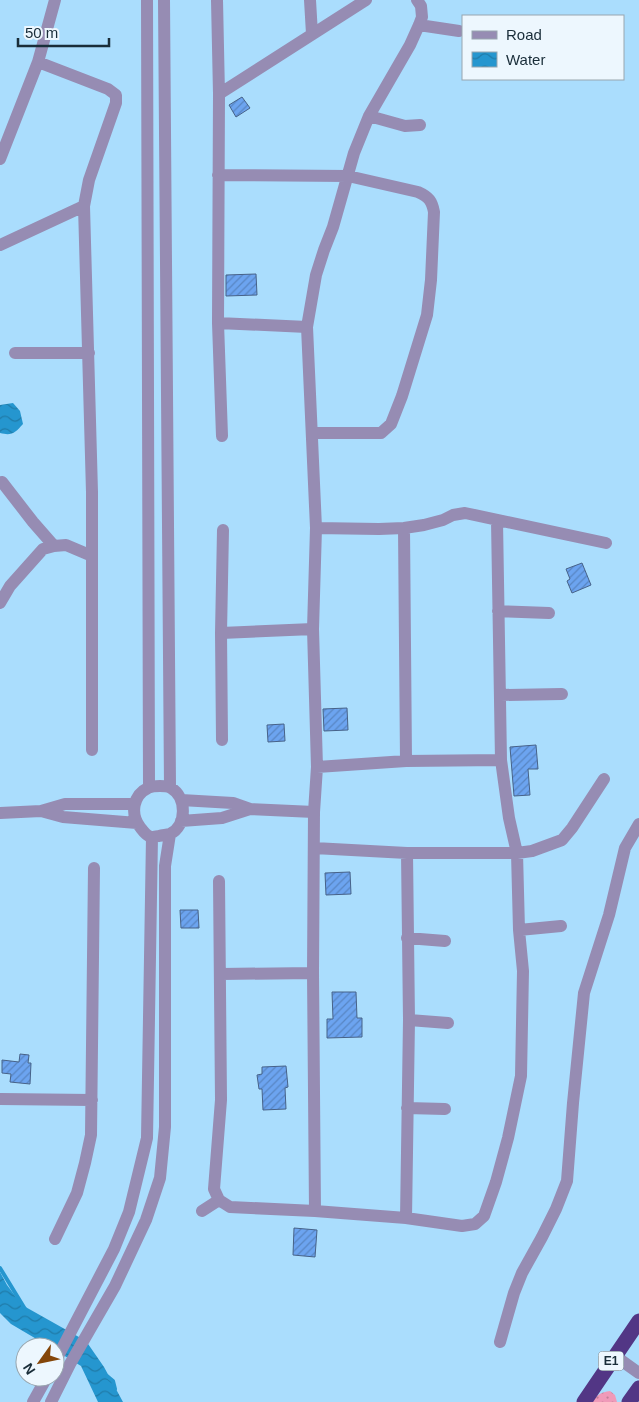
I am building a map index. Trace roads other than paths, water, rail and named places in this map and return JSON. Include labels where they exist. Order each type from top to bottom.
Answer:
[{"type":"highway","name":"E1","points":[[584,1402],[639,1321]]},
{"type":"highway","points":[[629,1402],[639,1388]]},
{"type":"street","points":[[0,159],[38,62],[55,0]]},
{"type":"street","points":[[146,0],[149,787]]},
{"type":"street","points":[[164,0],[170,787]]},
{"type":"street","points":[[216,0],[219,94],[218,323],[222,436]]},
{"type":"street","points":[[310,0],[312,34]]},
{"type":"street","points":[[219,94],[366,0]]},
{"type":"street","points":[[315,1211],[313,974],[314,812],[317,767],[313,629],[316,528],[307,327],[316,275],[333,227],[357,144],[369,116],[410,45],[419,25],[422,17],[418,0]]},
{"type":"street","points":[[419,25],[459,31]]},
{"type":"street","points":[[38,62],[108,89],[116,95],[116,103],[89,180],[84,206],[89,353],[92,556],[92,750]]},
{"type":"street","points":[[369,116],[405,126],[420,125]]},
{"type":"street","points":[[218,175],[348,176],[418,192],[426,195],[432,202],[434,212],[431,280],[427,315],[402,396],[391,424],[380,433],[312,432]]},
{"type":"street","points":[[0,245],[84,206]]},
{"type":"street","points":[[218,323],[307,327]]},
{"type":"street","points":[[15,353],[89,353]]},
{"type":"street","points":[[2,482],[54,546]]},
{"type":"street","points":[[316,528],[404,528],[424,525],[465,513],[606,543]]},
{"type":"street","points":[[219,881],[221,1100],[214,1189],[219,1200],[230,1207],[406,1218],[462,1226],[474,1224],[484,1216],[499,1173],[521,1076],[523,971],[519,930],[517,853],[509,818],[501,760],[497,521]]},
{"type":"street","points":[[404,528],[406,761]]},
{"type":"street","points":[[222,740],[221,633],[223,530]]},
{"type":"street","points":[[0,603],[10,586],[42,549],[66,545],[92,556]]},
{"type":"street","points":[[498,611],[549,613]]},
{"type":"street","points":[[221,633],[313,629]]},
{"type":"street","points":[[501,695],[562,694]]},
{"type":"street","points":[[317,767],[406,761],[501,760]]},
{"type":"street","points":[[314,848],[406,853],[517,853],[532,850],[562,840],[604,779]]},
{"type":"street","points":[[149,787],[170,787],[181,800],[183,810],[181,821],[176,830],[170,834],[152,837],[145,833],[137,823],[134,816],[135,804],[139,795],[149,787]]},
{"type":"street","points":[[181,800],[233,803],[250,810],[314,812]]},
{"type":"street","points":[[0,813],[41,811],[65,804],[135,804]]},
{"type":"street","points":[[181,821],[222,818],[250,810]]},
{"type":"street","points":[[41,811],[63,817],[137,823]]},
{"type":"street","points":[[500,1342],[514,1293],[522,1273],[552,1216],[567,1181],[584,993],[609,915],[625,848],[639,824]]},
{"type":"street","points":[[51,1402],[70,1364],[115,1286],[146,1220],[160,1178],[165,1127],[165,866],[170,834]]},
{"type":"street","points":[[65,1343],[114,1249],[129,1212],[147,1138],[152,837]]},
{"type":"street","points":[[406,853],[408,1020],[406,1218]]},
{"type":"street","points":[[55,1239],[77,1193],[91,1135],[94,868]]},
{"type":"street","points":[[519,930],[561,926]]},
{"type":"street","points":[[407,938],[445,941]]},
{"type":"street","points":[[221,974],[313,974]]},
{"type":"street","points":[[408,1020],[448,1023]]},
{"type":"street","points":[[0,1098],[92,1100]]},
{"type":"street","points":[[407,1108],[445,1110]]},
{"type":"street","points":[[202,1211],[219,1200]]},
{"type":"street","points":[[615,1356],[639,1373]]},
{"type":"street","points":[[33,1402],[41,1387]]},
{"type":"water","points":[[13,403],[20,411],[23,424],[13,433],[0,433],[0,405]]},
{"type":"water","points":[[0,1272],[22,1305],[86,1341],[104,1367],[123,1402],[98,1402],[81,1366],[65,1356],[65,1337],[33,1337],[11,1324],[0,1313]]},
{"type":"waterway","points":[[0,1268],[25,1309]]},
{"type":"waterway","points":[[107,1376],[113,1381],[115,1389]]}]
